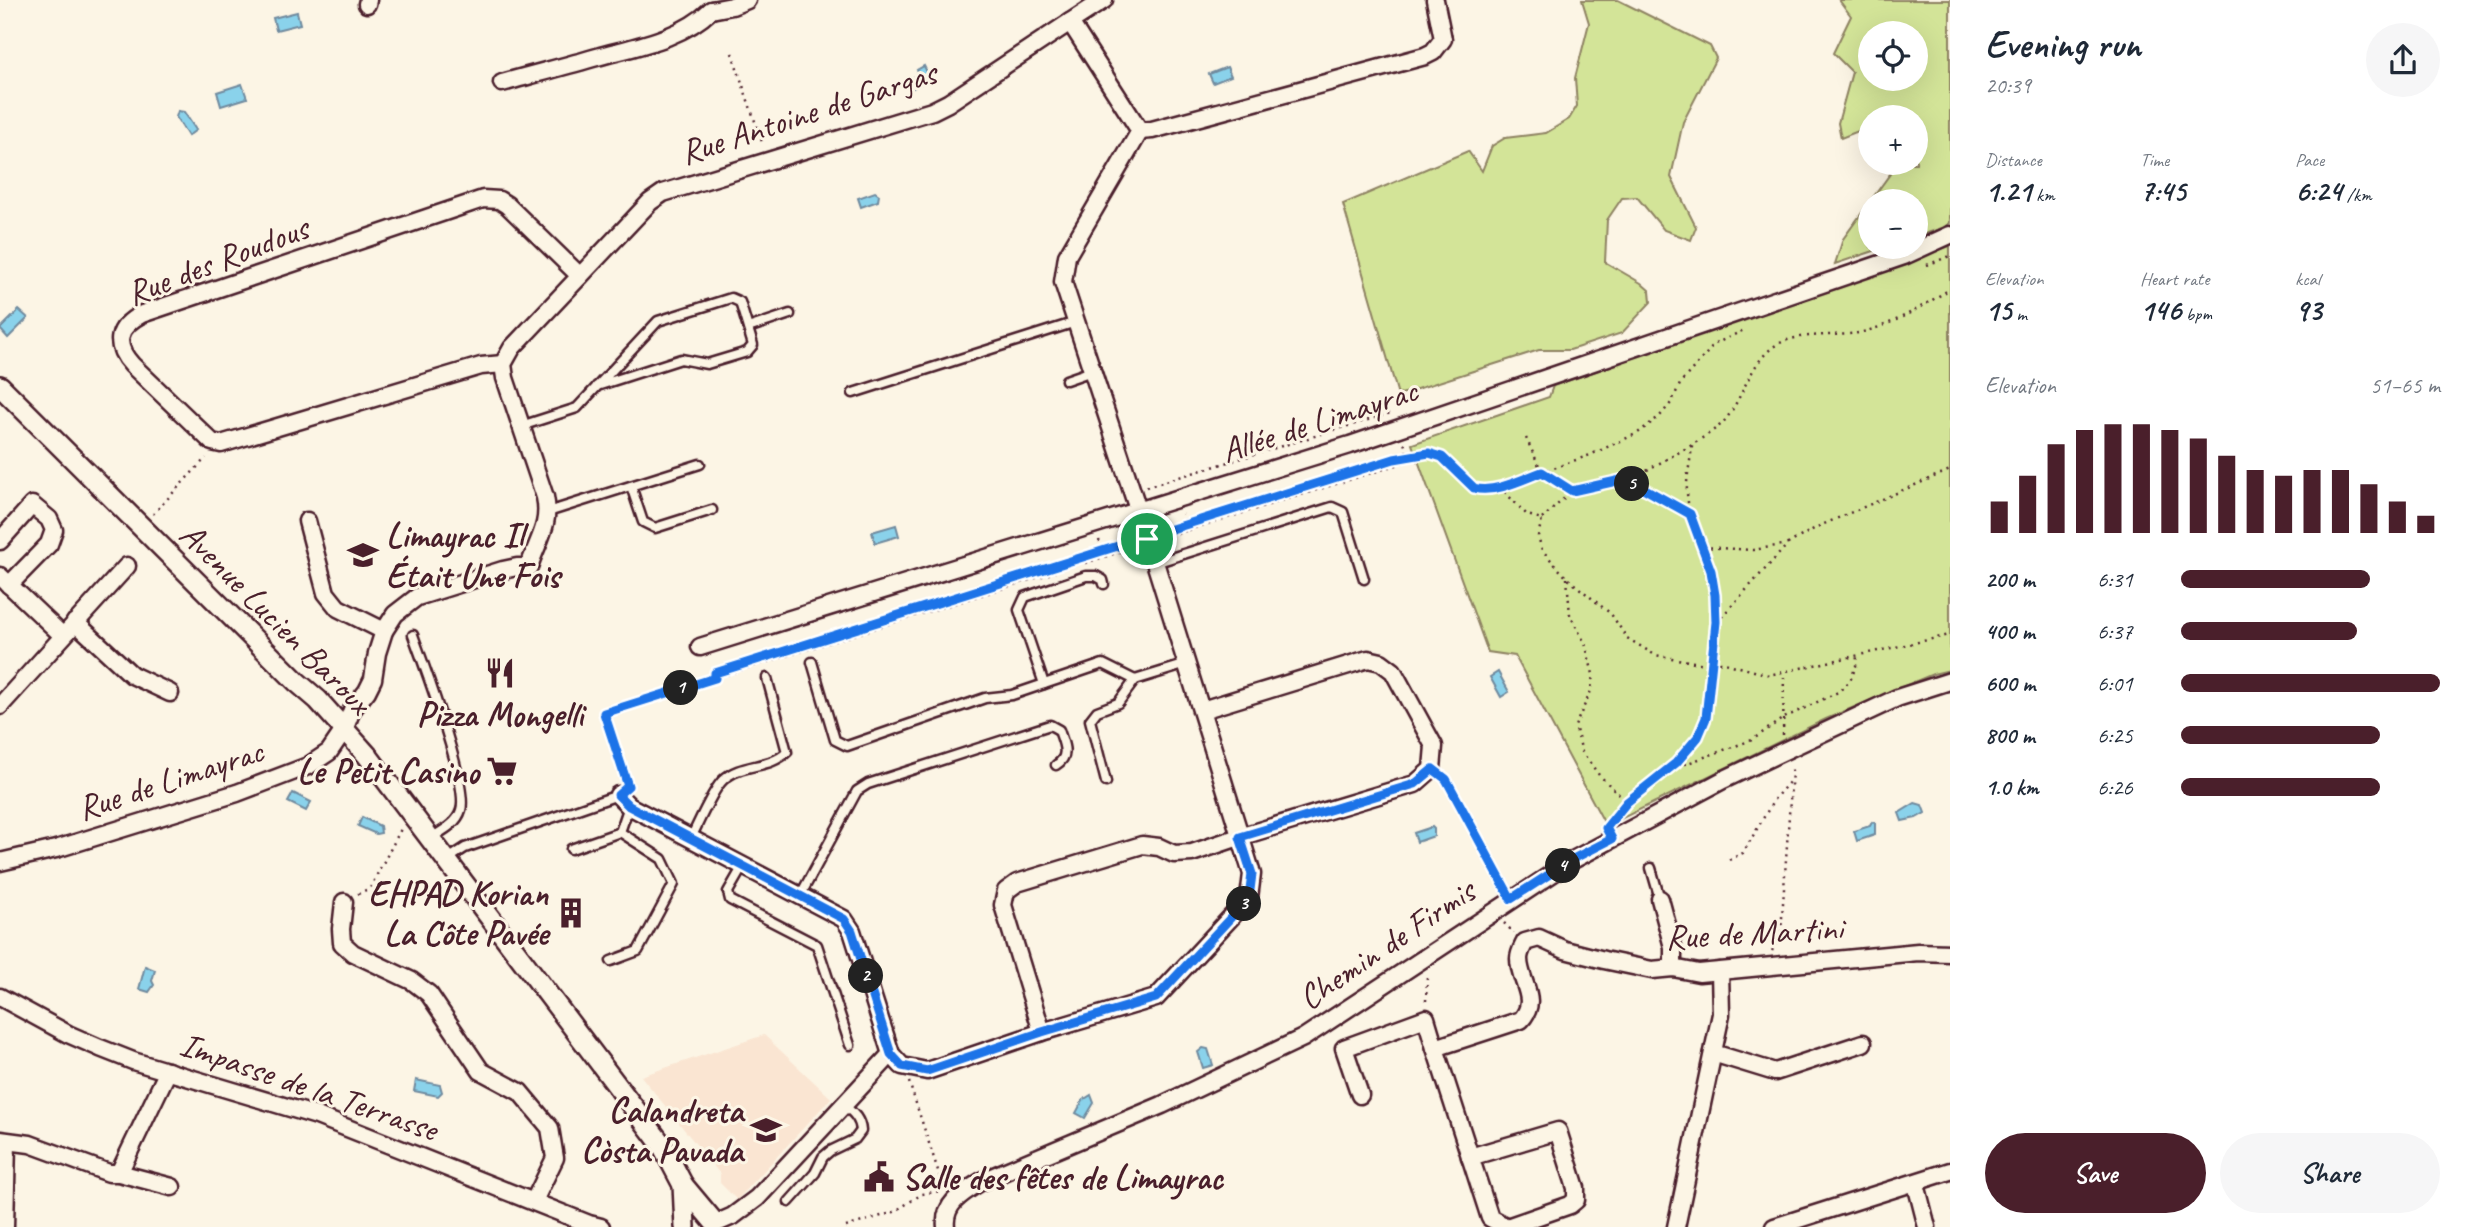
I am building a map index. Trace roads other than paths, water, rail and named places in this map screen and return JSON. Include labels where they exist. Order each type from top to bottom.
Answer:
[{"type":"street","points":[[502,83],[654,42],[699,22],[709,5],[732,6],[747,0]]},
{"type":"street","name":"Rue Antoine de Gargas","points":[[503,364],[512,348],[650,201],[663,193],[932,111],[1104,0]]},
{"type":"street","points":[[1140,131],[1425,56],[1433,52],[1443,39],[1435,0]]},
{"type":"street","points":[[1070,22],[1140,131]]},
{"type":"street","points":[[897,1060],[927,1071],[1042,1032],[1156,998],[1249,898],[1252,874],[1202,710],[1063,282],[1067,256],[1140,131]]},
{"type":"street","name":"Rue des Roudous","points":[[503,364],[481,366],[221,444],[212,442],[124,356],[120,338],[126,324],[134,318],[484,199],[499,200],[507,205],[580,276]]},
{"type":"street","name":"Allée de Limayrac","points":[[700,647],[1350,445],[1904,256],[1950,235]]},
{"type":"street","points":[[307,522],[326,593],[338,608],[384,631],[395,614],[417,597],[517,566],[529,567],[545,528],[548,512],[505,378],[503,364]]},
{"type":"street","name":"Avenue Lucien Baroux","points":[[0,386],[318,700],[367,755],[662,1145],[683,1185],[719,1224]]},
{"type":"street","points":[[0,541],[32,505],[49,519],[54,530],[49,544],[5,580],[63,636]]},
{"type":"street","points":[[0,706],[127,566]]},
{"type":"street","points":[[75,622],[132,675],[170,692]]},
{"type":"street","name":"Rue de Limayrac","points":[[0,862],[56,849],[237,793],[315,763],[328,752],[344,730],[352,710],[373,680],[384,631]]},
{"type":"street","points":[[1042,1032],[1003,905],[1006,891],[1017,883],[1142,845],[1159,847],[1174,854],[1192,853],[1415,784],[1433,769],[1434,746],[1393,671],[1381,662],[1368,659],[1202,710]]},
{"type":"street","name":"Chemin de Firmis","points":[[946,1227],[945,1219],[955,1199],[982,1181],[1162,1105],[1303,1038],[1573,859],[1784,751],[1897,698],[1950,681]]},
{"type":"street","points":[[624,800],[844,919],[852,931],[897,1060]]},
{"type":"street","points":[[1660,899],[1673,947],[1673,968]]},
{"type":"street","points":[[344,902],[342,943],[353,953],[412,981],[429,994],[481,1070],[520,1091],[550,1128],[555,1158],[534,1201]]},
{"type":"street","name":"Rue de Martini","points":[[1435,1048],[1521,1020],[1528,1012],[1530,1000],[1519,955],[1525,942],[1539,938],[1565,950],[1604,960],[1652,970],[1673,968],[1699,973],[1918,952],[1950,953]]},
{"type":"street","points":[[1676,1227],[1721,1014],[1720,971]]},
{"type":"street","name":"Impasse de la Terrasse","points":[[0,997],[79,1039],[133,1061],[317,1116],[601,1227]]},
{"type":"street","points":[[1360,1095],[1344,1048],[1426,1018],[1435,1048],[1470,1157],[1490,1218],[1515,1226],[1570,1205],[1576,1200],[1576,1188],[1558,1131],[1470,1157]]},
{"type":"street","points":[[1713,1053],[1776,1072],[1863,1043]]},
{"type":"street","points":[[691,1227],[701,1223],[719,1224],[757,1198],[843,1104],[897,1060]]},
{"type":"street","points":[[119,1173],[168,1071]]},
{"type":"street","points":[[5,1227],[3,1141],[30,1144],[108,1173],[119,1173],[172,1187]]},
{"type":"street","points":[[1774,1227],[1950,1171]]},
{"type":"street","points":[[1916,1184],[1927,1227]]},
{"type":"street","name":"Avenue Lucien Baroux","points":[[683,1185],[685,1227]]},
{"type":"street","points":[[741,1227],[757,1198]]},
{"type":"lane","points":[[521,426],[577,408],[597,386],[658,321],[731,298],[740,302],[753,345],[747,352],[707,364],[681,359],[597,386]]},
{"type":"lane","points":[[748,328],[790,314]]},
{"type":"lane","points":[[853,393],[1076,322]]},
{"type":"lane","points":[[1066,380],[1092,371]]},
{"type":"lane","points":[[548,512],[700,464]]},
{"type":"lane","points":[[631,486],[643,522],[655,528],[712,510]]},
{"type":"lane","points":[[1155,563],[1332,506],[1343,512],[1364,579]]},
{"type":"lane","points":[[1044,684],[1019,610],[1025,597],[1086,576],[1096,576],[1103,580],[1104,584]]},
{"type":"lane","points":[[413,635],[464,798],[461,813],[453,823],[431,838]]},
{"type":"lane","points":[[812,662],[835,740],[847,746],[985,698],[1012,695],[1103,664],[1135,680]]},
{"type":"lane","points":[[1106,782],[1090,720],[1097,711],[1118,703],[1135,680],[1187,664]]},
{"type":"lane","points":[[691,838],[722,780],[734,773],[779,760],[788,752],[767,678]]},
{"type":"lane","points":[[800,896],[857,791],[868,784],[1050,725],[1059,730],[1066,751],[1064,759],[1056,765]]},
{"type":"lane","points":[[446,860],[465,848],[624,800],[620,832]]},
{"type":"lane","points":[[571,849],[620,832]]},
{"type":"lane","points":[[611,961],[638,951],[674,884],[662,859],[620,832]]},
{"type":"lane","points":[[743,866],[728,892],[730,900],[817,945],[850,1045]]},
{"type":"lane","points":[[1651,868],[1660,899]]},
{"type":"lane","points":[[789,1202],[830,1151],[855,1139],[861,1131],[856,1116],[843,1104]]},
{"type":"water","points":[[297,12],[300,24],[276,30],[273,18]]},
{"type":"water","points":[[924,66],[930,78],[913,88],[909,80],[919,74],[917,70]]},
{"type":"water","points":[[1227,67],[1231,76],[1213,83],[1209,74]]},
{"type":"water","points":[[242,84],[247,98],[221,106],[217,92]]},
{"type":"water","points":[[178,111],[184,112],[196,130],[188,136],[176,117]]},
{"type":"water","points":[[875,192],[879,195],[878,201],[861,207],[858,198]]},
{"type":"water","points":[[19,310],[28,318],[8,338],[0,329]]},
{"type":"water","points":[[896,525],[899,536],[875,543],[872,532]]},
{"type":"water","points":[[1498,672],[1509,692],[1501,697],[1490,677]]},
{"type":"water","points":[[293,793],[311,802],[306,811],[288,802]]},
{"type":"water","points":[[1915,803],[1922,805],[1925,813],[1902,821],[1899,813]]},
{"type":"water","points":[[362,817],[380,826],[381,833],[376,834],[358,826]]},
{"type":"water","points":[[1872,822],[1875,823],[1875,835],[1857,841],[1854,831],[1870,826]]},
{"type":"water","points":[[1432,827],[1434,836],[1417,842],[1414,833]]},
{"type":"water","points":[[145,966],[155,970],[152,981],[154,985],[149,992],[139,989]]},
{"type":"water","points":[[1203,1048],[1208,1049],[1213,1065],[1203,1068],[1198,1052]]},
{"type":"water","points":[[416,1080],[440,1085],[442,1092],[438,1096],[414,1091]]},
{"type":"water","points":[[1091,1095],[1094,1103],[1085,1118],[1076,1113],[1083,1100]]},
{"type":"place","name":"Limayrac Il Était Une Fois","points":[[363,555]]},
{"type":"place","name":"Pizza Mongelli","points":[[500,673]]},
{"type":"place","name":"Le Petit Casino","points":[[502,771]]},
{"type":"place","name":"EHPAD Korian La Côte Pavée","points":[[571,913]]},
{"type":"place","name":"Calandreta Còsta Pavada","points":[[766,1130]]},
{"type":"place","name":"Salle des fêtes de Limayrac","points":[[879,1177]]}]
